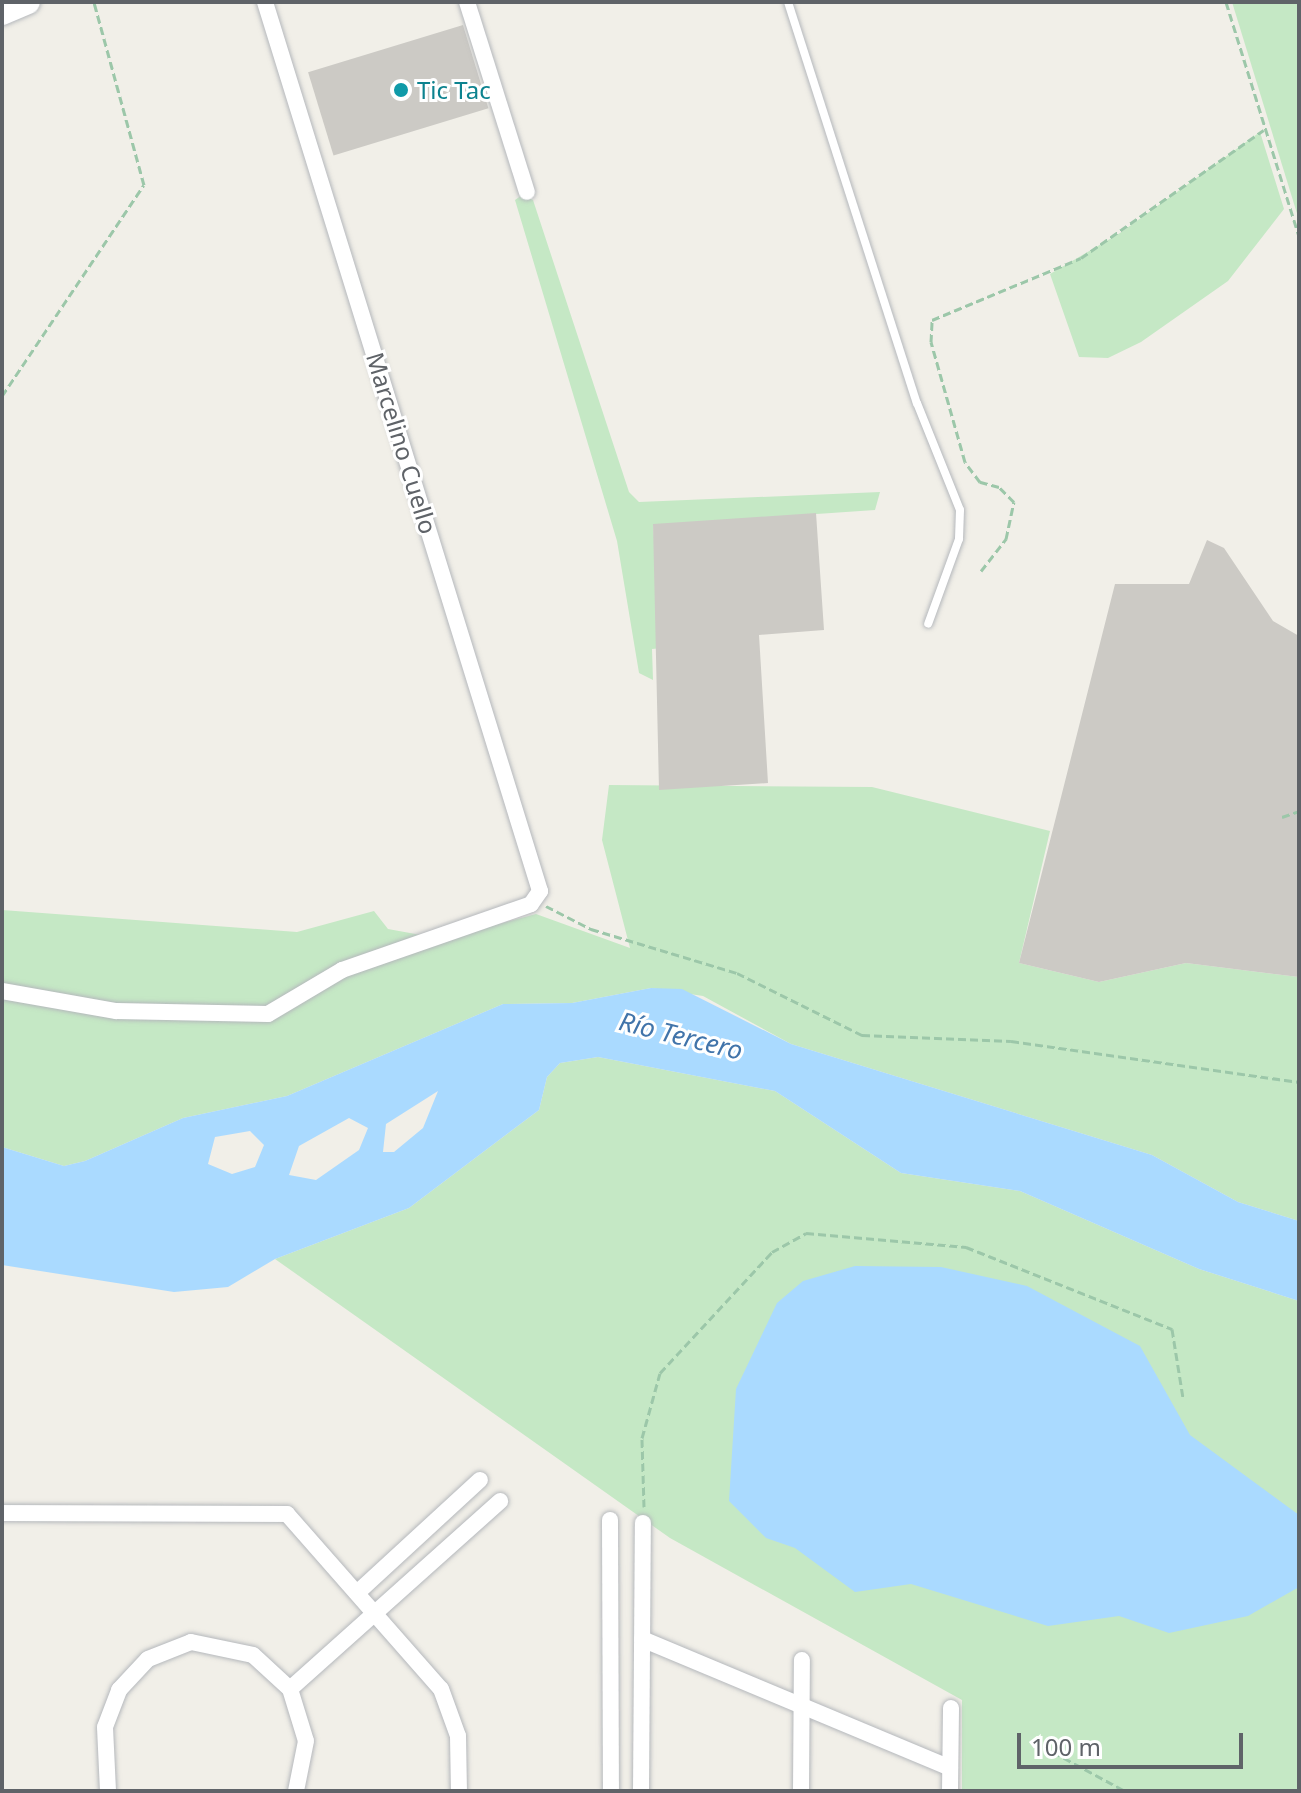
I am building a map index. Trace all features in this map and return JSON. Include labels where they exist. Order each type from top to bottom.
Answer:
[{"type":"main road","points":[[2,13],[28,2]]},
{"type":"street","points":[[467,2],[527,192]]},
{"type":"street","name":"Marcelino Cuello","points":[[264,4],[538,891]]},
{"type":"street","points":[[2,991],[116,1011],[268,1014],[372,957],[538,891]]},
{"type":"street","points":[[357,1593],[480,1480]]},
{"type":"street","points":[[290,1689],[500,1501]]},
{"type":"street","points":[[2,1513],[276,1511],[296,1522],[449,1705],[459,1791]]},
{"type":"street","points":[[610,1520],[611,1791]]},
{"type":"street","points":[[641,1791],[643,1523]]},
{"type":"street","points":[[642,1639],[950,1768]]},
{"type":"street","points":[[108,1791],[109,1710],[148,1659],[191,1642],[213,1643],[253,1655],[290,1689],[306,1741],[296,1791]]},
{"type":"street","points":[[801,1791],[802,1660]]},
{"type":"street","points":[[950,1791],[951,1708]]},
{"type":"lane","points":[[788,2],[917,403],[960,510],[959,539],[928,624]]},
{"type":"path","points":[[2,396],[144,185],[94,2]]},
{"type":"path","points":[[1226,2],[1299,237]]},
{"type":"path","points":[[981,571],[1006,539],[1014,502],[999,487],[980,482],[965,462],[931,342],[932,320],[1081,258],[1264,130]]},
{"type":"path","points":[[1282,817],[1299,811]]},
{"type":"path","points":[[538,891],[591,929],[737,973],[862,1035],[1011,1041],[1299,1082]]},
{"type":"path","points":[[643,1523],[642,1438],[660,1373],[772,1252],[806,1233],[966,1247],[1172,1329],[1183,1398]]},
{"type":"path","points":[[1053,1752],[1125,1791]]},
{"type":"green space","points":[[1232,2],[1299,2],[1299,220]]},
{"type":"green space","points":[[1260,132],[1284,209],[1228,281],[1141,342],[1108,358],[1079,357],[1050,274],[1120,233]]},
{"type":"green space","points":[[522,195],[533,200],[629,492],[639,502],[880,492],[875,510],[653,525],[663,648],[652,649],[653,680],[639,673],[617,541],[515,200]]},
{"type":"green space","points":[[609,785],[872,787],[1050,831],[1019,963],[1099,982],[1186,963],[1299,977],[1299,1221],[1238,1202],[1152,1155],[791,1044],[703,996],[651,988],[572,1003],[503,1004],[287,1096],[183,1118],[85,1161],[64,1166],[2,1147],[2,910],[297,932],[374,911],[388,929],[443,939],[536,914],[630,948],[602,840]]},
{"type":"green space","points":[[598,1057],[775,1091],[901,1173],[1020,1191],[1199,1269],[1299,1301],[1299,1791],[962,1791],[962,1700],[670,1538],[275,1259],[409,1208],[539,1110],[547,1077],[560,1063]]},
{"type":"water","name":"Río Tercero","points":[[651,988],[682,989],[791,1044],[1152,1155],[1238,1202],[1299,1221],[1299,1301],[1199,1269],[1020,1191],[901,1173],[775,1091],[598,1057],[560,1063],[547,1077],[539,1110],[409,1208],[275,1259],[228,1287],[174,1292],[2,1265],[2,1147],[64,1166],[85,1161],[183,1118],[287,1096],[503,1004],[572,1003]],"holes":[[[438,1091],[423,1128],[394,1152],[383,1152],[386,1124]],[[349,1118],[368,1128],[359,1150],[316,1180],[289,1175],[299,1146]],[[250,1131],[264,1145],[255,1167],[232,1174],[208,1164],[215,1137]]]},
{"type":"water","points":[[855,1266],[941,1267],[1027,1286],[1140,1346],[1190,1435],[1299,1515],[1299,1587],[1248,1616],[1169,1633],[1119,1616],[1048,1626],[911,1584],[855,1592],[795,1548],[766,1538],[729,1501],[736,1389],[777,1303],[803,1281]]},
{"type":"building","name":"Tic Tac","points":[[463,25],[488,108],[334,156],[308,72]]},
{"type":"building","points":[[816,513],[824,630],[759,635],[768,783],[659,790],[653,524]]},
{"type":"building","points":[[1207,540],[1224,548],[1273,621],[1299,636],[1299,977],[1186,963],[1099,982],[1019,963],[1115,584],[1189,584]]},
{"type":"place","name":"Tic Tac","points":[[401,90]]}]
